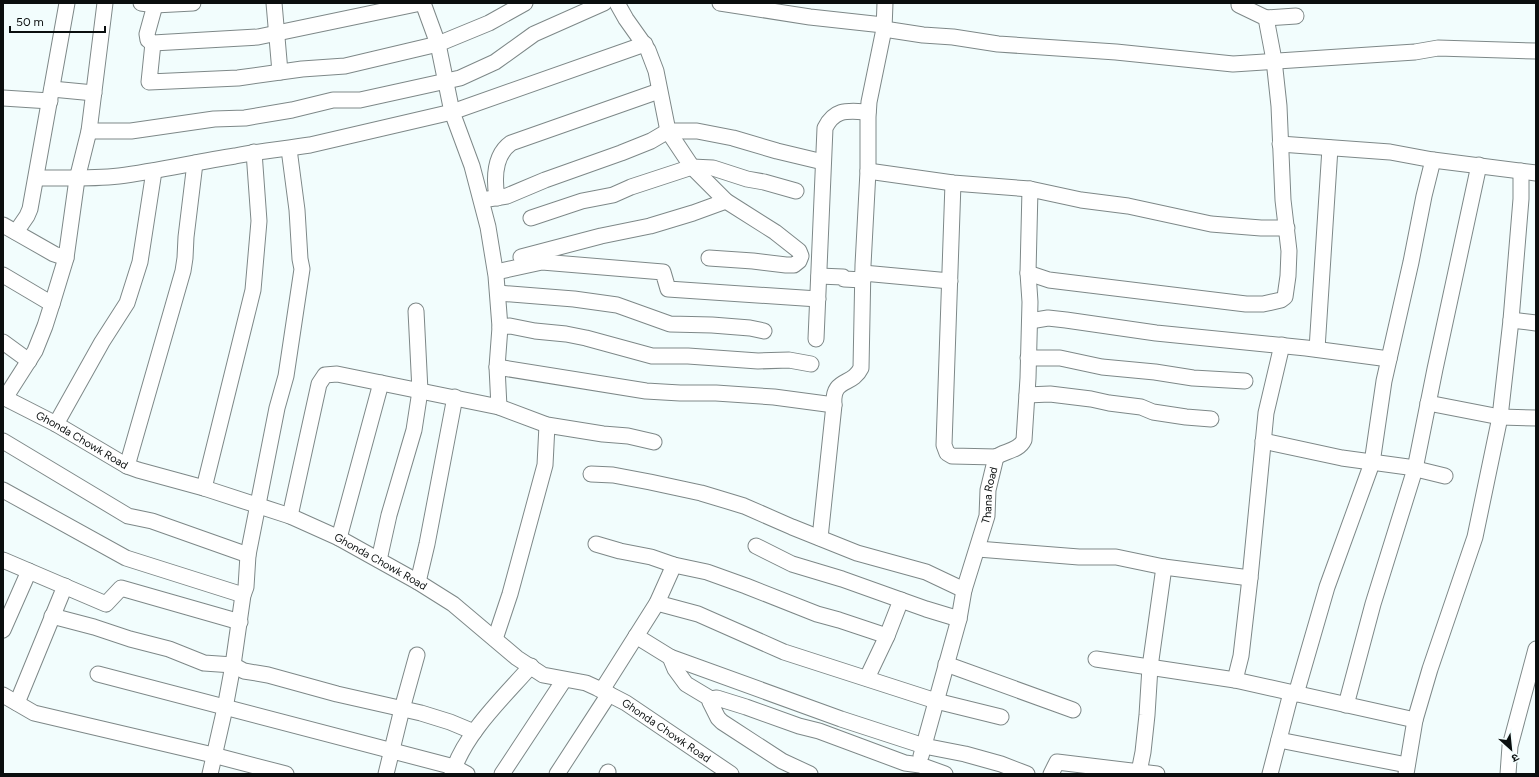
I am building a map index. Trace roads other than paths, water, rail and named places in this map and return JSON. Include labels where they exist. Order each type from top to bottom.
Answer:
[{"type":"street","points":[[16,232],[30,209],[37,178],[67,3]]},
{"type":"street","points":[[4,397],[29,361],[43,332],[66,258],[77,179],[89,131],[105,3]]},
{"type":"street","points":[[193,3],[148,4],[148,40],[153,43],[258,37],[422,3],[438,44],[452,112],[472,166],[488,227],[498,292],[500,327],[497,367],[499,407]]},
{"type":"street","points":[[274,3],[280,72]]},
{"type":"street","points":[[153,43],[149,82],[238,78],[302,68],[345,66],[438,44],[489,23],[525,3]]},
{"type":"street","points":[[89,131],[131,131],[214,119],[245,118],[292,110],[333,100],[360,100],[467,76],[495,62],[534,34],[604,3]]},
{"type":"street","points":[[617,3],[626,19],[645,44],[656,71],[668,131],[692,167],[726,201],[775,232],[799,251],[801,256],[800,261],[794,265],[709,258]]},
{"type":"street","points":[[720,3],[884,27],[923,35],[953,37],[998,44],[1116,52],[1233,64],[1274,60],[1415,52],[1438,48],[1536,52]]},
{"type":"street","points":[[820,538],[835,391],[859,373],[861,368],[863,276],[868,171],[868,112],[884,27],[885,3]]},
{"type":"street","points":[[1239,3],[1266,18],[1296,16]]},
{"type":"street","points":[[1028,272],[1049,280],[1246,304],[1263,304],[1281,300],[1284,296],[1288,264],[1287,228],[1283,200],[1279,106],[1274,60],[1266,18]]},
{"type":"street","points":[[37,178],[77,179],[117,176],[154,171],[254,152],[289,149],[452,112],[645,44]]},
{"type":"street","points":[[497,198],[495,175],[504,148],[511,143],[660,90]]},
{"type":"street","points":[[3,98],[94,93]]},
{"type":"street","points":[[816,339],[825,128],[829,119],[837,114],[847,111],[868,112]]},
{"type":"street","points":[[482,200],[508,196],[545,180],[621,154],[651,141],[668,131],[697,131],[733,138],[777,151],[823,162]]},
{"type":"street","points":[[1280,144],[1390,152],[1433,160],[1536,173]]},
{"type":"street","points":[[1318,349],[1330,148]]},
{"type":"street","points":[[210,774],[234,665],[243,595],[246,587],[248,555],[259,506],[277,408],[286,376],[302,269],[297,210],[289,149]]},
{"type":"street","points":[[204,488],[254,290],[259,221],[254,152]]},
{"type":"street","points":[[1270,774],[1279,740],[1327,587],[1372,463],[1384,382],[1433,160]]},
{"type":"street","points":[[127,466],[183,271],[195,163]]},
{"type":"street","points":[[1346,705],[1373,604],[1415,469],[1479,165]]},
{"type":"street","points":[[531,218],[582,201],[614,195],[631,187],[692,167],[713,168],[747,179],[796,191]]},
{"type":"street","points":[[56,424],[102,342],[127,303],[140,262],[154,171]]},
{"type":"street","points":[[868,171],[954,183],[1030,189],[1081,200],[1128,206],[1211,224],[1262,228],[1287,228]]},
{"type":"street","points":[[1279,740],[1407,769],[1415,720],[1430,670],[1475,537],[1500,417],[1511,320],[1521,199],[1521,171]]},
{"type":"street","name":"Thana Road","points":[[920,770],[924,746],[959,619],[964,590],[978,549],[987,516],[988,490],[996,457],[952,456],[947,453],[944,445],[954,183]]},
{"type":"street","points":[[996,457],[1016,448],[1022,444],[1024,440],[1030,321],[1028,272],[1030,189]]},
{"type":"street","points":[[495,270],[523,256],[679,217],[726,201]]},
{"type":"street","points":[[3,225],[54,254],[66,258]]},
{"type":"street","points":[[495,270],[542,262],[663,272],[668,289],[818,299]]},
{"type":"street","points":[[3,275],[52,304]]},
{"type":"street","points":[[819,276],[843,276],[844,279],[863,276],[950,281]]},
{"type":"street","points":[[498,292],[574,299],[617,305],[670,324],[712,325],[750,328],[764,331]]},
{"type":"street","points":[[379,560],[389,515],[414,430],[420,391],[416,311]]},
{"type":"street","points":[[1030,321],[1048,318],[1156,333],[1318,349],[1389,359]]},
{"type":"street","points":[[1511,320],[1536,323]]},
{"type":"street","points":[[500,327],[510,326],[535,331],[566,334],[652,356],[688,356],[758,361],[789,360],[811,364]]},
{"type":"street","points":[[3,342],[29,361]]},
{"type":"street","points":[[1234,680],[1241,656],[1266,413],[1282,346]]},
{"type":"street","points":[[1028,358],[1060,358],[1102,367],[1155,372],[1193,378],[1245,381]]},
{"type":"street","points":[[497,367],[646,391],[716,393],[834,405]]},
{"type":"street","points":[[290,516],[321,378],[325,375],[330,374],[381,383],[499,407],[547,425],[603,434],[628,436],[654,442]]},
{"type":"street","points":[[339,538],[381,383]]},
{"type":"street","points":[[1027,395],[1050,394],[1091,399],[1141,407],[1153,412],[1186,418],[1211,419]]},
{"type":"street","name":"Ghonda Chowk Road","points":[[4,397],[56,424],[127,466],[204,488],[290,516],[339,538],[418,582],[453,604],[517,658],[544,675],[586,683],[606,692],[626,703],[723,771]]},
{"type":"street","points":[[418,582],[427,544],[455,398]]},
{"type":"street","points":[[1428,403],[1500,417],[1536,418]]},
{"type":"street","points":[[495,639],[510,594],[545,465],[547,425]]},
{"type":"street","points":[[3,441],[128,516],[152,522],[248,555]]},
{"type":"street","points":[[1263,441],[1372,463],[1415,469],[1445,476]]},
{"type":"street","points":[[591,474],[613,474],[701,493],[744,506],[857,553],[926,572],[964,590]]},
{"type":"street","points":[[3,490],[126,558],[243,595]]},
{"type":"street","points":[[596,544],[707,572],[817,614],[887,636]]},
{"type":"street","points":[[756,546],[792,564],[842,579],[959,619]]},
{"type":"street","points":[[978,549],[1116,558],[1164,567],[1250,578]]},
{"type":"street","points":[[3,560],[106,604],[121,588],[240,622]]},
{"type":"street","points":[[557,774],[606,692],[636,636],[657,603],[674,564]]},
{"type":"street","points":[[1139,772],[1147,715],[1150,667],[1164,567]]},
{"type":"street","points":[[3,630],[29,571]]},
{"type":"street","points":[[17,703],[65,586]]},
{"type":"street","points":[[867,678],[887,636],[901,600]]},
{"type":"street","points":[[657,603],[698,614],[784,652],[936,700],[1001,717]]},
{"type":"street","points":[[52,616],[169,649],[204,663],[234,665],[244,671],[268,675],[450,722],[474,732]]},
{"type":"street","points":[[636,636],[670,657],[841,719],[924,746],[965,754],[1001,764],[1028,774]]},
{"type":"street","points":[[1508,774],[1510,746],[1536,650]]},
{"type":"street","points":[[386,774],[417,655]]},
{"type":"street","points":[[670,657],[675,669],[686,684],[711,699],[717,698],[738,704],[799,726],[819,731],[920,770],[945,774]]},
{"type":"street","points":[[1096,659],[1234,680],[1415,720]]},
{"type":"street","points":[[946,664],[1073,710]]},
{"type":"street","points":[[98,674],[391,751],[458,772],[474,732],[531,666]]},
{"type":"street","points":[[502,774],[564,680]]},
{"type":"street","points":[[3,695],[34,713],[214,755],[286,774]]},
{"type":"street","points":[[711,699],[711,706],[722,722],[782,760],[810,774]]},
{"type":"street","points":[[1051,774],[1057,762],[1100,770],[1157,774]]}]
